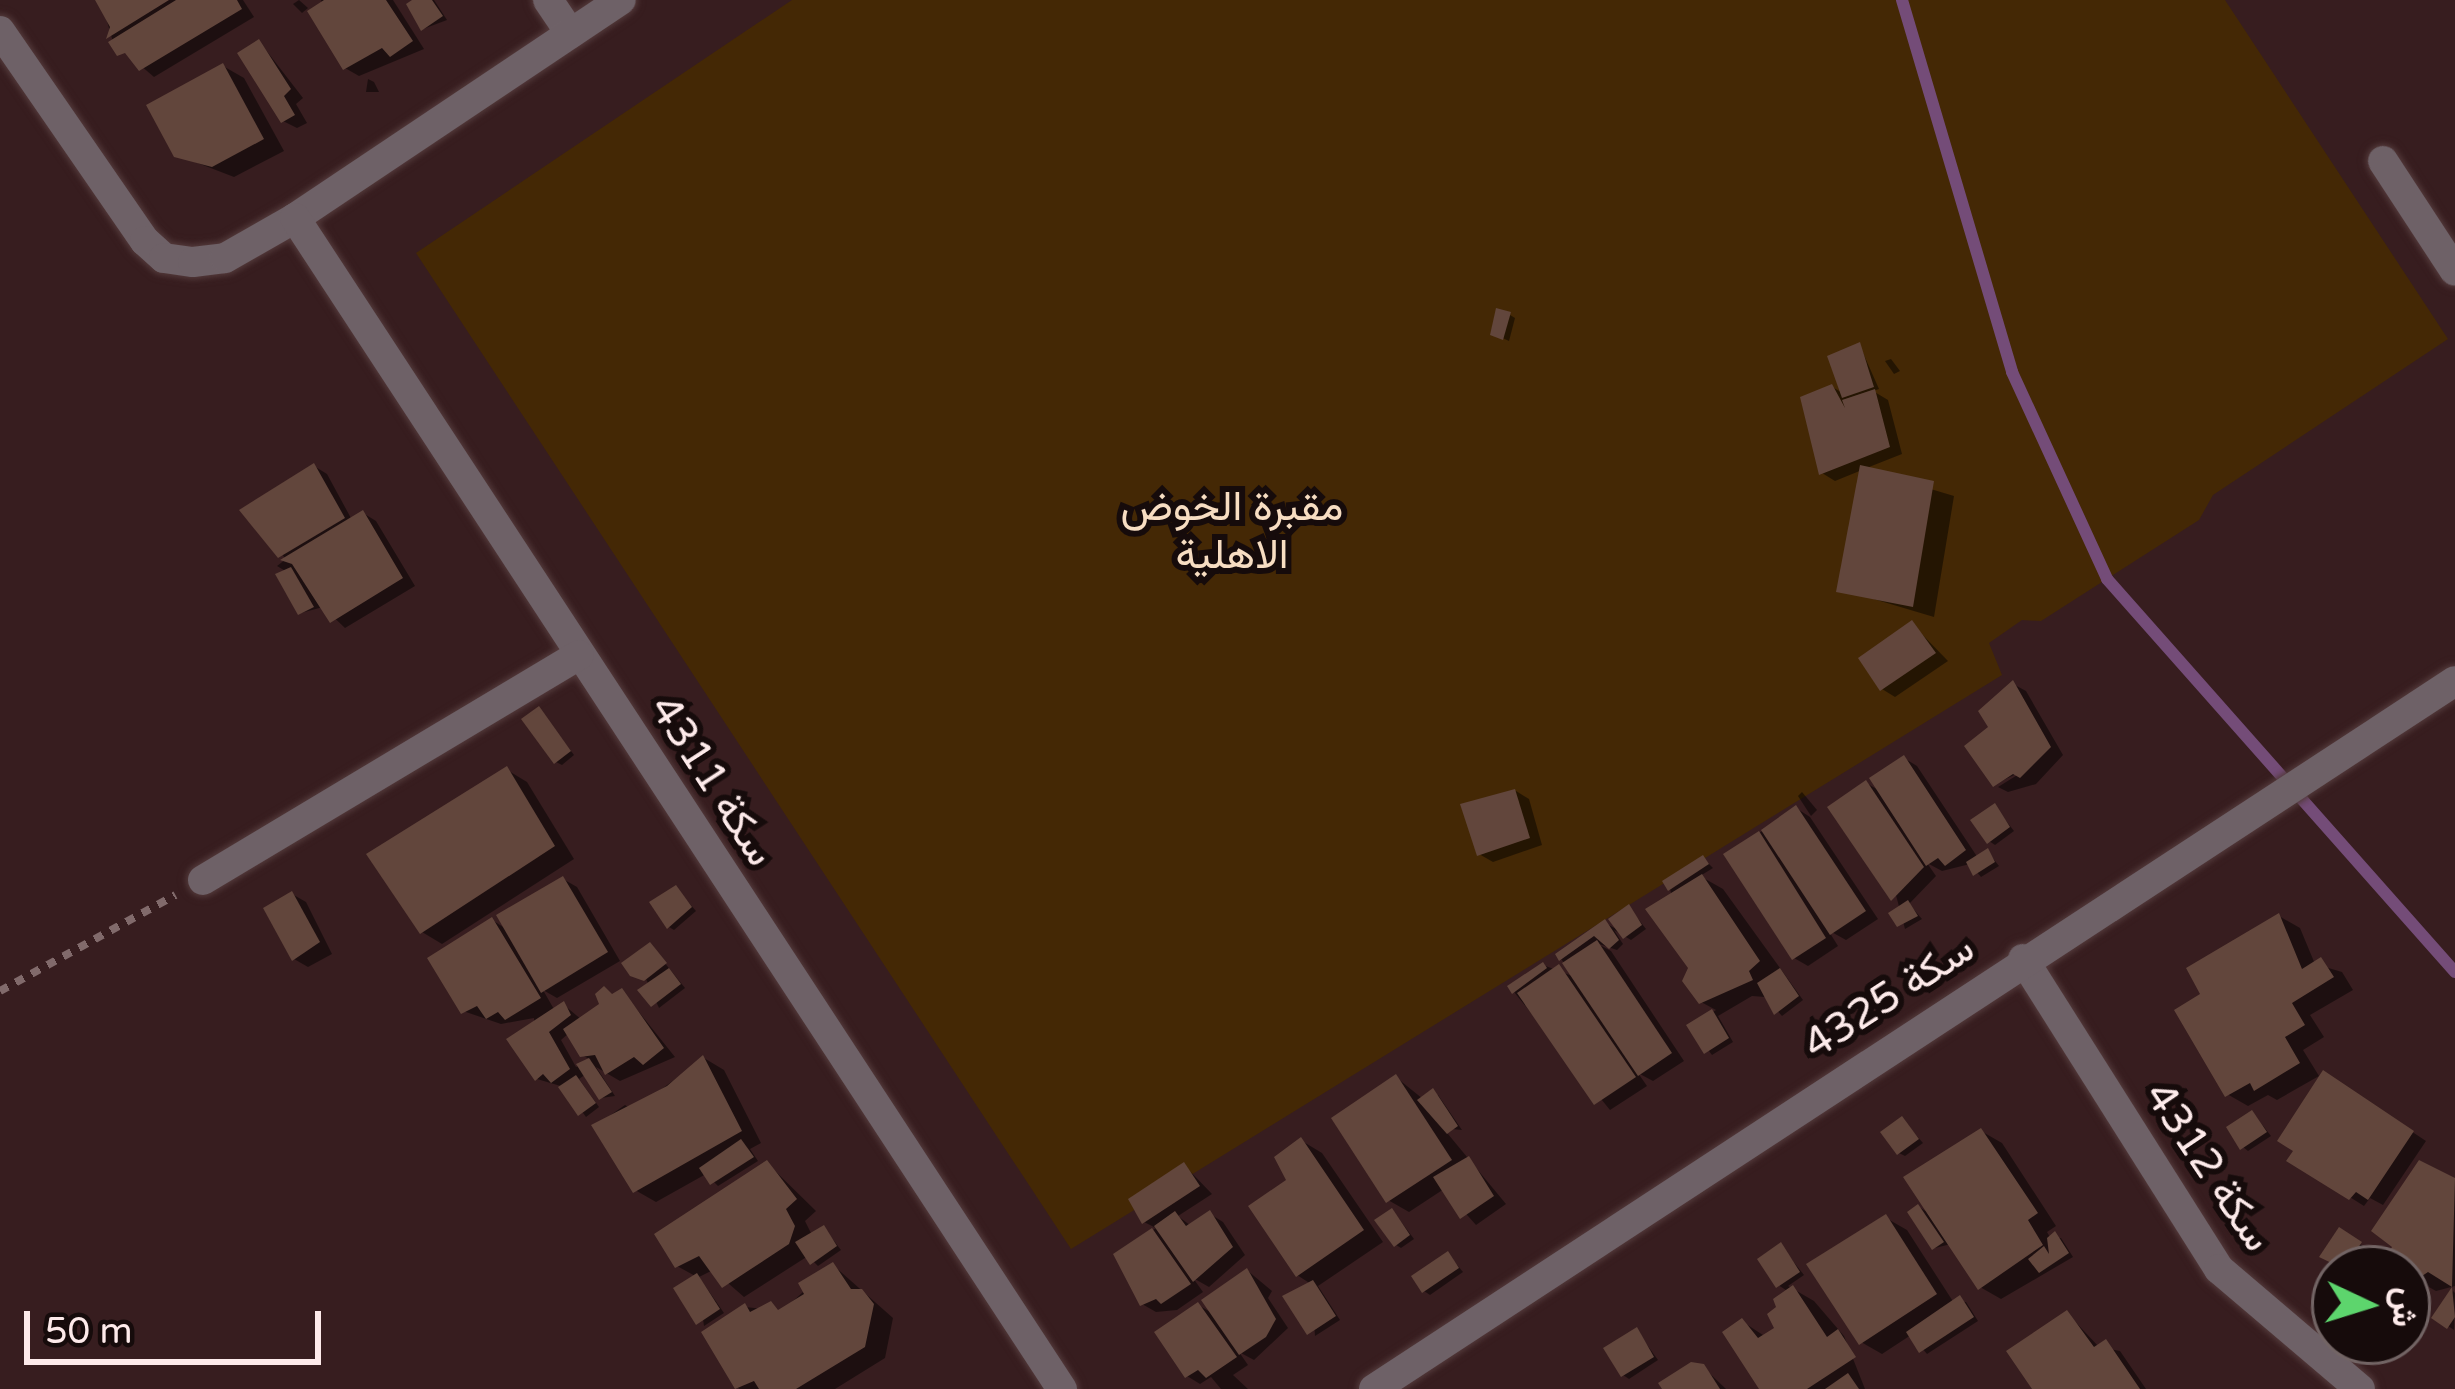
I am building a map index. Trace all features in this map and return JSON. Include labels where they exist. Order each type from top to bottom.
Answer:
[{"type":"street","points":[[548,0],[570,33]]},
{"type":"street","points":[[0,31],[164,258],[225,258],[295,218],[621,0]]},
{"type":"street","points":[[2383,161],[2455,271]]},
{"type":"street","name":"سكة 4311","points":[[295,218],[1062,1389]]},
{"type":"street","points":[[203,880],[579,655]]},
{"type":"street","name":"سكة 4325","points":[[1374,1389],[2023,959],[2455,681]]},
{"type":"street","name":"سكة 4312","points":[[2023,959],[2219,1269],[2356,1388]]},
{"type":"path","points":[[0,991],[203,880]]},
{"type":"green space","name":"مقبرة الخوض الاهلية","points":[[792,0],[2225,0],[2448,339],[2213,495],[2199,520],[2041,621],[2022,620],[1989,643],[2002,675],[1071,1249],[416,253]]},
{"type":"building","points":[[95,0],[169,0],[106,39],[110,27]]},
{"type":"building","points":[[176,0],[237,0],[242,9],[139,71],[125,53],[117,56],[108,42]]},
{"type":"building","points":[[324,0],[386,0],[413,41],[390,57],[382,48],[343,70],[307,11]]},
{"type":"building","points":[[432,0],[443,16],[421,31],[406,4]]},
{"type":"building","points":[[259,39],[291,89],[284,96],[295,115],[281,123],[237,53]]},
{"type":"building","points":[[223,63],[264,139],[212,167],[174,157],[146,105]]},
{"type":"building","points":[[1496,308],[1511,312],[1503,340],[1490,335]]},
{"type":"building","points":[[1860,342],[1874,387],[1842,398],[1827,356]]},
{"type":"building","points":[[1832,384],[1845,408],[1842,400],[1875,389],[1890,447],[1819,475],[1800,397]]},
{"type":"building","points":[[314,463],[345,518],[278,558],[239,510]]},
{"type":"building","points":[[1860,465],[1934,481],[1913,607],[1836,592]]},
{"type":"building","points":[[363,510],[403,578],[330,623],[292,564],[280,560]]},
{"type":"building","points":[[291,567],[314,607],[298,615],[275,574]]},
{"type":"building","points":[[1912,620],[1936,653],[1880,691],[1858,658]]},
{"type":"building","points":[[2013,680],[2051,747],[2020,778],[2013,774],[1993,787],[1964,746],[1988,727],[1978,711]]},
{"type":"building","points":[[539,706],[571,751],[554,764],[521,719]]},
{"type":"building","points":[[1904,755],[1966,850],[1945,866],[1938,858],[1926,866],[1869,778]]},
{"type":"building","points":[[507,766],[555,846],[420,934],[366,854]]},
{"type":"building","points":[[1866,780],[1924,867],[1891,901],[1827,807]]},
{"type":"building","points":[[1515,789],[1530,838],[1477,856],[1460,804]]},
{"type":"building","points":[[1995,803],[2010,827],[1987,844],[1970,820]]},
{"type":"building","points":[[1796,805],[1866,911],[1830,935],[1761,830]]},
{"type":"building","points":[[1759,831],[1826,938],[1792,960],[1723,854]]},
{"type":"building","points":[[1988,848],[1995,862],[1973,876],[1966,862]]},
{"type":"building","points":[[1703,855],[1709,864],[1668,891],[1662,881]]},
{"type":"building","points":[[1702,874],[1760,961],[1749,971],[1753,980],[1699,1004],[1682,981],[1688,968],[1645,909]]},
{"type":"building","points":[[563,876],[608,952],[541,993],[496,915]]},
{"type":"building","points":[[676,885],[692,907],[667,929],[649,902]]},
{"type":"building","points":[[292,891],[320,942],[292,961],[263,908]]},
{"type":"building","points":[[1908,900],[1918,916],[1897,927],[1888,913]]},
{"type":"building","points":[[1629,904],[1642,925],[1623,939],[1608,919]]},
{"type":"building","points":[[2279,913],[2302,969],[2321,957],[2334,977],[2292,1003],[2305,1025],[2285,1037],[2300,1063],[2254,1091],[2250,1083],[2225,1097],[2174,1010],[2200,994],[2186,968]]},
{"type":"building","points":[[492,917],[541,998],[505,1020],[498,1012],[486,1019],[477,1006],[461,1014],[427,958]]},
{"type":"building","points":[[1605,919],[1619,940],[1609,949],[1594,936],[1559,961],[1555,954]]},
{"type":"building","points":[[1597,940],[1672,1053],[1638,1076],[1562,963]]},
{"type":"building","points":[[650,942],[667,963],[644,981],[630,976],[621,963]]},
{"type":"building","points":[[1543,962],[1547,968],[1512,994],[1507,986]]},
{"type":"building","points":[[1559,964],[1636,1077],[1594,1105],[1517,993]]},
{"type":"building","points":[[669,968],[681,984],[651,1007],[637,990]]},
{"type":"building","points":[[1780,968],[1799,996],[1774,1015],[1757,983]]},
{"type":"building","points":[[604,986],[612,994],[622,988],[664,1048],[643,1065],[634,1057],[605,1075],[595,1055],[580,1057],[563,1029],[599,1004],[595,994]]},
{"type":"building","points":[[564,1001],[571,1015],[549,1032],[570,1069],[551,1083],[543,1074],[535,1081],[506,1039]]},
{"type":"building","points":[[1712,1009],[1729,1038],[1704,1054],[1686,1025]]},
{"type":"building","points":[[703,1055],[742,1131],[633,1193],[591,1125],[667,1086]]},
{"type":"building","points":[[589,1058],[612,1092],[599,1100],[576,1064]]},
{"type":"building","points":[[2323,1070],[2414,1131],[2368,1200],[2356,1192],[2349,1200],[2286,1161],[2293,1151],[2277,1141]]},
{"type":"building","points":[[1396,1074],[1452,1160],[1386,1203],[1331,1118]]},
{"type":"building","points":[[576,1075],[596,1103],[578,1116],[558,1087]]},
{"type":"building","points":[[1433,1088],[1458,1126],[1447,1134],[1417,1100]]},
{"type":"building","points":[[2252,1110],[2267,1132],[2240,1150],[2226,1127]]},
{"type":"building","points":[[1902,1116],[1919,1139],[1897,1155],[1880,1132]]},
{"type":"building","points":[[1981,1128],[2038,1213],[2028,1220],[2043,1245],[1978,1290],[1903,1177]]},
{"type":"building","points":[[1301,1137],[1364,1230],[1296,1277],[1248,1206],[1286,1180],[1274,1157]]},
{"type":"building","points":[[741,1139],[754,1157],[710,1185],[699,1168]]},
{"type":"building","points":[[1469,1156],[1494,1196],[1460,1219],[1433,1177]]},
{"type":"building","points":[[767,1160],[797,1199],[786,1209],[795,1226],[789,1244],[722,1288],[699,1256],[675,1268],[654,1234]]},
{"type":"building","points":[[2419,1160],[2455,1178],[2452,1287],[2431,1274],[2431,1245],[2389,1245],[2371,1231]]},
{"type":"building","points":[[1184,1162],[1200,1186],[1142,1224],[1128,1199]]},
{"type":"building","points":[[1918,1204],[1944,1242],[1932,1250],[1907,1212]]},
{"type":"building","points":[[1392,1208],[1410,1235],[1394,1247],[1374,1220]]},
{"type":"building","points":[[1210,1210],[1233,1247],[1193,1282],[1154,1226],[1175,1211],[1186,1226]]},
{"type":"building","points":[[1886,1214],[1937,1294],[1859,1345],[1806,1264]]},
{"type":"building","points":[[824,1225],[837,1246],[810,1265],[795,1242]]},
{"type":"building","points":[[2339,1227],[2362,1242],[2360,1245],[2327,1245]]},
{"type":"building","points":[[1152,1228],[1191,1284],[1161,1304],[1156,1299],[1140,1306],[1113,1254]]},
{"type":"building","points":[[2055,1231],[2069,1253],[2039,1273],[2028,1259],[2044,1246],[2049,1254],[2047,1238]]},
{"type":"building","points":[[1781,1242],[1800,1272],[1776,1288],[1757,1259]]},
{"type":"building","points":[[1448,1251],[1459,1268],[1422,1293],[1411,1276]]},
{"type":"building","points":[[833,1262],[851,1289],[862,1289],[874,1304],[865,1347],[796,1389],[759,1389],[754,1381],[735,1389],[701,1332],[745,1303],[750,1312],[771,1301],[778,1310],[804,1294],[798,1283]]},
{"type":"building","points":[[1247,1268],[1276,1319],[1266,1337],[1239,1355],[1201,1300]]},
{"type":"building","points":[[697,1273],[720,1309],[696,1325],[673,1288]]},
{"type":"building","points":[[1313,1280],[1336,1316],[1307,1335],[1282,1296]]},
{"type":"building","points":[[1793,1285],[1827,1337],[1838,1329],[1856,1357],[1807,1389],[1759,1389],[1722,1332],[1742,1318],[1758,1338],[1774,1328],[1767,1314],[1776,1307],[1773,1299]]},
{"type":"building","points":[[2452,1287],[2455,1317],[2447,1329],[2431,1318]]},
{"type":"building","points":[[1960,1295],[1974,1317],[1919,1353],[1906,1332]]},
{"type":"building","points":[[1198,1302],[1237,1357],[1206,1378],[1198,1370],[1185,1378],[1154,1332]]},
{"type":"building","points":[[2067,1310],[2094,1347],[2106,1339],[2140,1389],[2032,1389],[2006,1351]]},
{"type":"building","points":[[1637,1327],[1654,1357],[1621,1377],[1603,1348]]},
{"type":"building","points":[[1691,1362],[1704,1364],[1720,1389],[1662,1389],[1658,1383]]},
{"type":"building","points":[[1848,1373],[1859,1389],[1825,1389]]},
{"type":"waterway","points":[[1902,0],[2012,372],[2107,579],[2455,972]]}]
